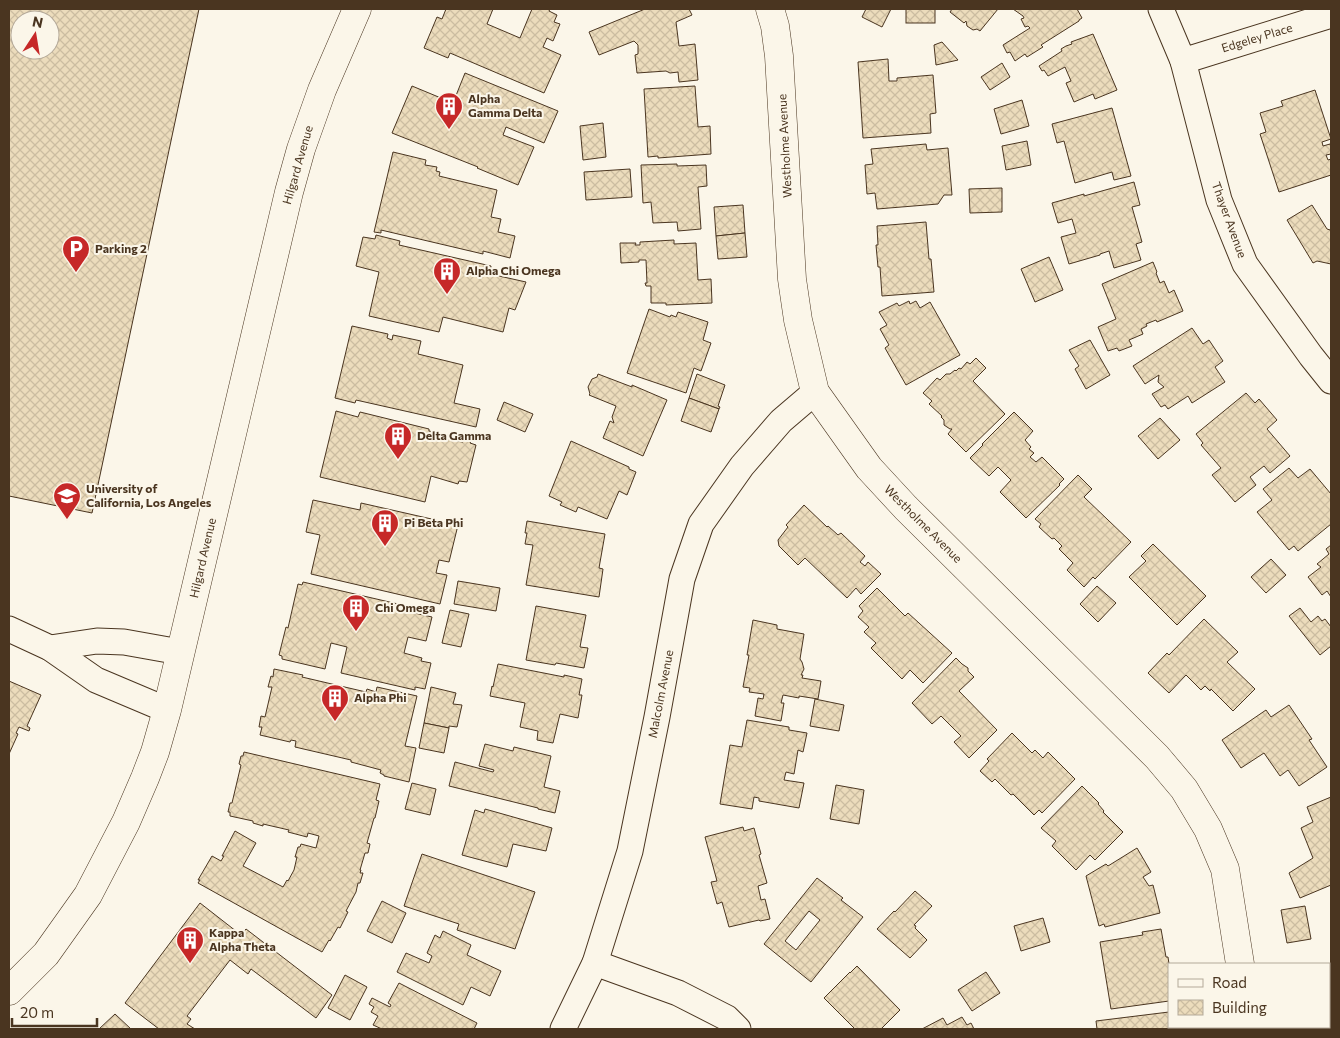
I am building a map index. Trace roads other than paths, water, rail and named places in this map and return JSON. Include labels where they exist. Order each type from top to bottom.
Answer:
[{"type":"street","name":"Hilgard Avenue","points":[[9,991],[46,954],[88,895],[126,822],[155,752],[167,710],[289,192],[301,149],[322,90],[357,9]]},
{"type":"street","name":"Westholme Avenue","points":[[770,9],[775,26],[779,56],[792,279],[798,320],[816,392],[869,468],[1158,757],[1184,790],[1208,830],[1224,869],[1240,963]]},
{"type":"street","name":"Thayer Avenue","points":[[1161,9],[1183,61],[1219,200],[1245,264],[1321,353],[1331,381]]},
{"type":"street","name":"Edgeley Place","points":[[1183,61],[1331,15]]},
{"type":"street","name":"Malcolm Avenue","points":[[563,1029],[595,963],[630,851],[682,579],[701,524],[742,466],[781,421],[816,392]]},
{"type":"street","points":[[9,630],[50,648],[96,680],[167,710]]},
{"type":"street","points":[[50,648],[97,641],[124,642],[180,652]]},
{"type":"street","points":[[595,963],[678,993],[727,1018],[738,1029]]},
{"type":"place","name":"Alpha Gamma Delta","points":[[449,130]]},
{"type":"place","name":"Parking 2","points":[[76,273]]},
{"type":"place","name":"Alpha Chi Omega","points":[[447,295]]},
{"type":"place","name":"Delta Gamma","points":[[398,460]]},
{"type":"place","name":"University of California, Los Angeles","points":[[67,520]]},
{"type":"place","name":"Pi Beta Phi","points":[[385,547]]},
{"type":"place","name":"Chi Omega","points":[[356,632]]},
{"type":"place","name":"Alpha Phi","points":[[335,722]]},
{"type":"place","name":"Kappa Alpha Theta","points":[[190,964]]}]
